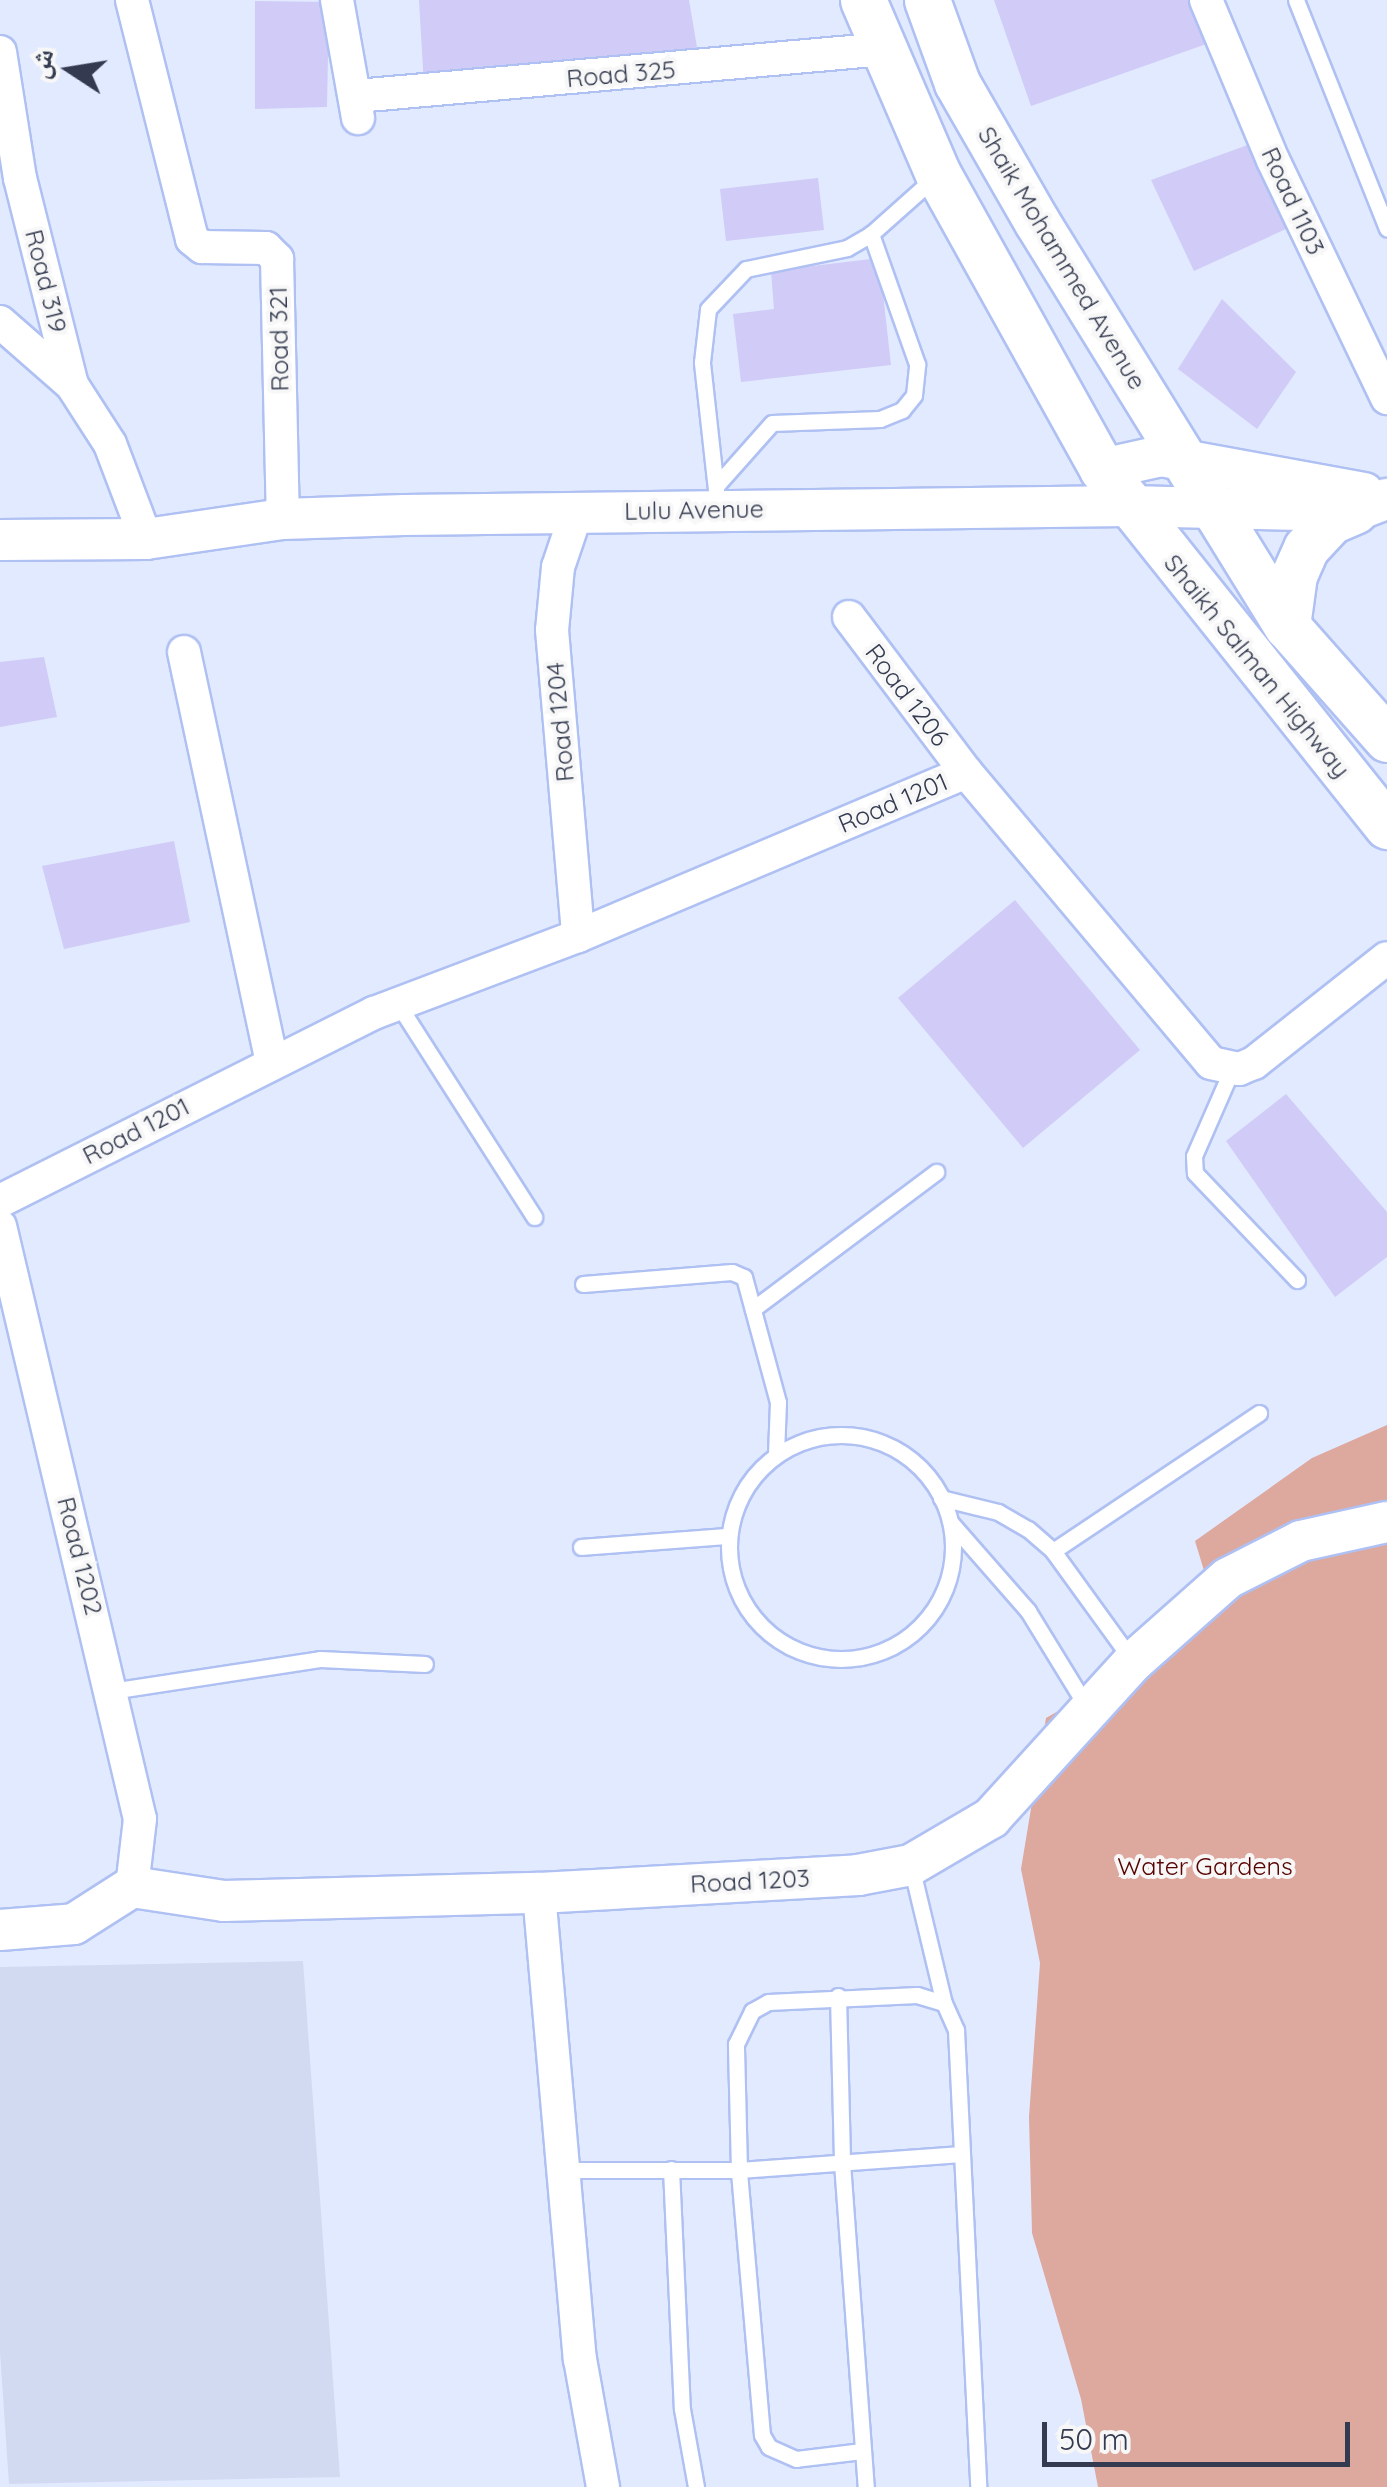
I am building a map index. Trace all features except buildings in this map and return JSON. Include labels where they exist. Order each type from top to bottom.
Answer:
[{"type":"main road","points":[[863,0],[938,174],[1127,506]]},
{"type":"main road","name":"Shaik Mohammed Avenue","points":[[927,0],[958,82],[1214,506]]},
{"type":"main road","points":[[1287,626],[1294,575],[1306,548],[1331,521],[1376,503]]},
{"type":"main road","name":"Shaikh Salman Highway","points":[[1127,506],[1387,826]]},
{"type":"main road","name":"Shaikh Salman Highway","points":[[1214,506],[1287,626],[1387,739]]},
{"type":"street","name":"Road 321","points":[[132,0],[192,239],[202,247],[266,248],[278,259],[283,518]]},
{"type":"street","name":"Road 325","points":[[337,0],[357,107],[884,50]]},
{"type":"street","name":"Road 1103","points":[[1206,0],[1273,160],[1387,398]]},
{"type":"street","name":"Road 319","points":[[0,52],[10,186],[72,385],[110,444],[146,539]]},
{"type":"street","name":"Road 319","points":[[0,322],[72,385]]},
{"type":"street","points":[[1102,468],[1138,457],[1184,459],[1376,503]]},
{"type":"street","name":"Lulu Avenue","points":[[0,540],[146,539],[283,518],[577,512],[717,497],[1127,506],[1376,503]]},
{"type":"street","name":"Road 1204","points":[[577,512],[558,567],[552,630],[578,936]]},
{"type":"street","name":"Road 1206","points":[[848,618],[966,772]]},
{"type":"street","points":[[184,652],[272,1061]]},
{"type":"street","name":"Road 1201","points":[[0,1201],[272,1061],[398,1004],[578,936],[966,772],[1200,1054],[1232,1068]]},
{"type":"street","points":[[1232,1068],[1264,1056],[1387,958]]},
{"type":"street","name":"Road 1202","points":[[0,1226],[140,1819],[132,1887]]},
{"type":"street","name":"Road 1203","points":[[132,1887],[224,1902],[539,1893],[858,1875],[910,1864],[991,1818],[1134,1662],[1196,1602],[1263,1558],[1340,1529],[1387,1522]]},
{"type":"street","points":[[0,1930],[74,1924],[132,1887]]},
{"type":"street","points":[[539,1893],[560,2170],[580,2359],[603,2487]]},
{"type":"lane","points":[[1296,0],[1387,230]]},
{"type":"lane","points":[[717,497],[702,362],[708,309],[746,269],[847,248],[871,234],[938,174]]},
{"type":"lane","points":[[717,497],[772,423],[880,419],[902,410],[914,394],[917,364],[871,234]]},
{"type":"lane","points":[[398,1004],[534,1216]]},
{"type":"lane","points":[[1232,1068],[1194,1156],[1195,1173],[1297,1280]]},
{"type":"lane","points":[[753,1309],[936,1172]]},
{"type":"lane","points":[[583,1284],[738,1272],[753,1309],[778,1402],[776,1455]]},
{"type":"lane","points":[[1053,1551],[1260,1412]]},
{"type":"lane","points":[[950,1523],[948,1578],[921,1626],[887,1649],[847,1660],[793,1649],[750,1614],[737,1590],[729,1536],[744,1490],[776,1455],[827,1435],[855,1435],[906,1455],[941,1498],[950,1523],[1028,1611],[1090,1712]]},
{"type":"lane","points":[[941,1498],[998,1512],[1053,1551],[1134,1662]]},
{"type":"lane","points":[[581,1547],[729,1536]]},
{"type":"lane","points":[[111,1691],[320,1659],[425,1664]]},
{"type":"lane","points":[[910,1864],[944,2003],[956,2030],[978,2487]]},
{"type":"lane","points":[[862,2451],[796,2458],[769,2447],[762,2435],[734,2068],[742,2026],[768,2002],[917,1995],[944,2003]]},
{"type":"lane","points":[[838,1996],[842,2162],[866,2487]]},
{"type":"lane","points":[[560,2170],[739,2170],[961,2154]]},
{"type":"lane","points":[[671,2170],[682,2409],[696,2487]]},
{"type":"shaded area","points":[[303,1961],[340,2477],[9,2484],[0,2353],[0,1967]]},
{"type":"green space","name":"Water Gardens","points":[[1387,1425],[1387,2487],[1098,2487],[1081,2399],[1032,2233],[1029,2117],[1040,1963],[1021,1869],[1046,1718],[1114,1679],[1212,1597],[1195,1541],[1312,1458]]}]
